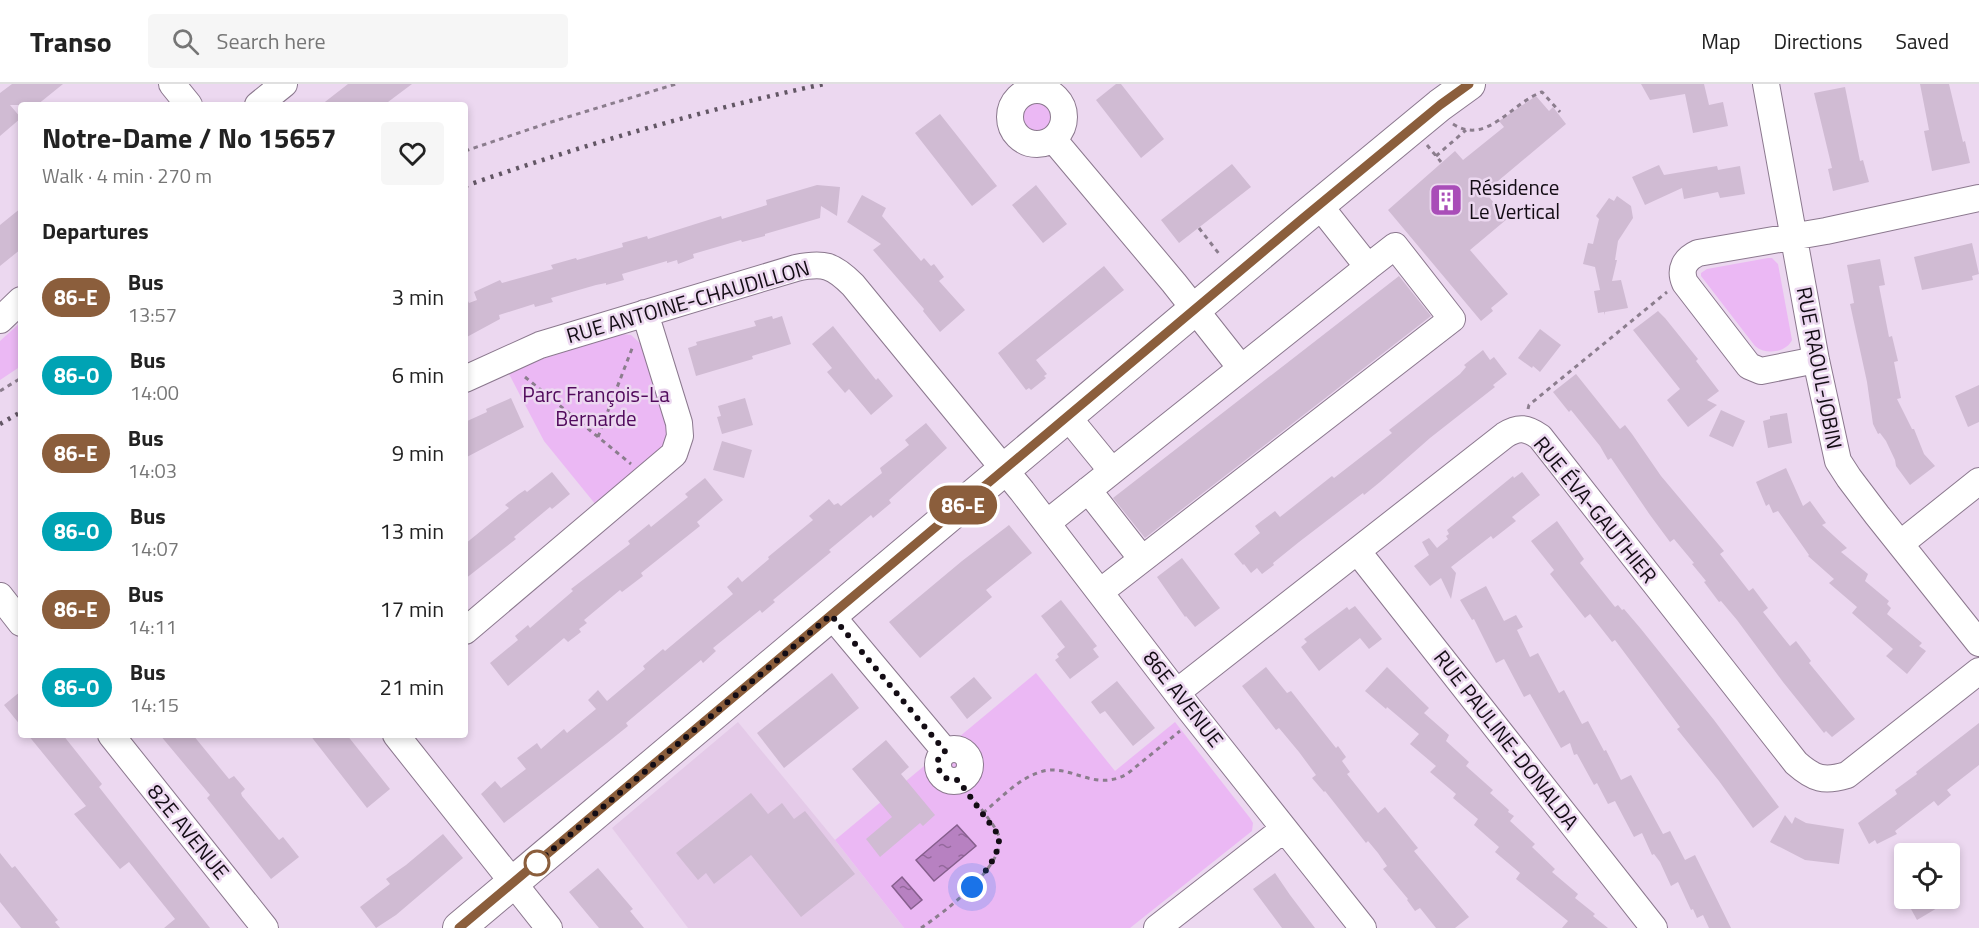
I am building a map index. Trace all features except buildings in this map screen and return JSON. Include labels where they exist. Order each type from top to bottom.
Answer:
[{"type":"main road","points":[[459,928],[1319,205],[1440,105],[1469,84]]},
{"type":"street","points":[[172,84],[187,102]]},
{"type":"street","points":[[262,102],[284,84]]},
{"type":"street","name":"RUE RAOUL-JOBIN","points":[[1766,84],[1816,360],[1838,461],[1848,478],[1979,643]]},
{"type":"street","points":[[1053,139],[1242,368]]},
{"type":"street","points":[[1816,360],[1761,370],[1749,366],[1684,284],[1682,268],[1686,262],[1698,253],[1979,198]]},
{"type":"street","points":[[1319,205],[1368,267]]},
{"type":"street","points":[[1047,523],[1395,246],[1452,319],[1100,592]]},
{"type":"street","name":"RUE ANTOINE-CHAUDILLON","points":[[468,378],[540,345],[796,268],[820,264],[836,270],[853,285],[1004,470]]},
{"type":"street","points":[[0,320],[18,303]]},
{"type":"street","points":[[468,629],[649,478],[674,454],[681,436],[680,423],[645,313]]},
{"type":"street","points":[[1067,416],[1112,471]]},
{"type":"street","name":"RUE ÉVA-GAUTHIER","points":[[1177,692],[1505,435],[1523,428],[1539,437],[1796,763],[1808,773],[1821,779],[1834,779],[1847,775],[1979,672]]},
{"type":"street","name":"86E AVENUE","points":[[1004,470],[1363,928]]},
{"type":"street","points":[[1900,544],[1979,481]]},
{"type":"street","points":[[1088,490],[1143,559]]},
{"type":"street","name":"RUE PAULINE-DONALDA","points":[[1358,552],[1654,928]]},
{"type":"street","points":[[0,596],[18,618]]},
{"type":"street","points":[[831,615],[945,751],[954,748],[964,752],[970,760],[970,765],[966,775],[958,780]]},
{"type":"street","name":"82E AVENUE","points":[[113,738],[265,928]]},
{"type":"street","points":[[398,738],[549,928]]},
{"type":"street","points":[[1156,928],[1284,829]]},
{"type":"path","points":[[468,150],[676,84]]},
{"type":"path","points":[[1449,121],[1466,130],[1479,131],[1539,93],[1544,94],[1560,112]]},
{"type":"path","points":[[1436,156],[1466,130]]},
{"type":"path","points":[[1424,141],[1441,162]]},
{"type":"path","points":[[1198,228],[1224,260]]},
{"type":"path","points":[[1523,428],[1530,405],[1671,289]]},
{"type":"path","points":[[598,437],[645,313]]},
{"type":"path","points":[[505,360],[649,478]]},
{"type":"path","points":[[0,392],[18,380]]},
{"type":"path","points":[[983,813],[1020,782],[1041,771],[1053,770],[1099,781],[1119,779],[1183,728]]},
{"type":"path","points":[[921,928],[954,904],[979,879],[999,846],[999,836],[958,780]]},
{"type":"shaded area","points":[[738,722],[904,928],[688,928],[612,828]]},
{"type":"green space","points":[[1037,100],[1049,106],[1055,118],[1049,130],[1037,136],[1025,130],[1019,118],[1025,106]]},
{"type":"green space","points":[[1772,258],[1778,264],[1792,340],[1785,348],[1775,351],[1764,351],[1755,346],[1701,276],[1701,273],[1707,269]]},
{"type":"green space","points":[[18,325],[18,368],[0,380],[0,341]]},
{"type":"green space","name":"Parc François-La Bernarde","points":[[622,334],[631,335],[641,344],[665,420],[666,439],[664,446],[596,505],[544,441],[509,374],[542,359]]},
{"type":"green space","points":[[1036,673],[1115,771],[1175,722],[1250,818],[1253,823],[1252,831],[1130,928],[904,928],[835,840]]},
{"type":"water","points":[[957,825],[976,846],[934,881],[916,860]]},
{"type":"water","points":[[902,877],[922,900],[911,909],[892,886]]},
{"type":"railway","points":[[468,185],[643,129],[824,84]]},
{"type":"railway","points":[[0,424],[18,414]]},
{"type":"bus line","name":"86-E","points":[[459,928],[1302,219],[1440,105],[1469,84]]},
{"type":"place","name":"Résidence Le Vertical","points":[[1446,200]]},
{"type":"route","points":[[537,863],[533,866],[831,615],[945,751],[938,760],[942,776],[952,781],[958,780],[999,836],[999,846],[995,856],[972,887]]}]
